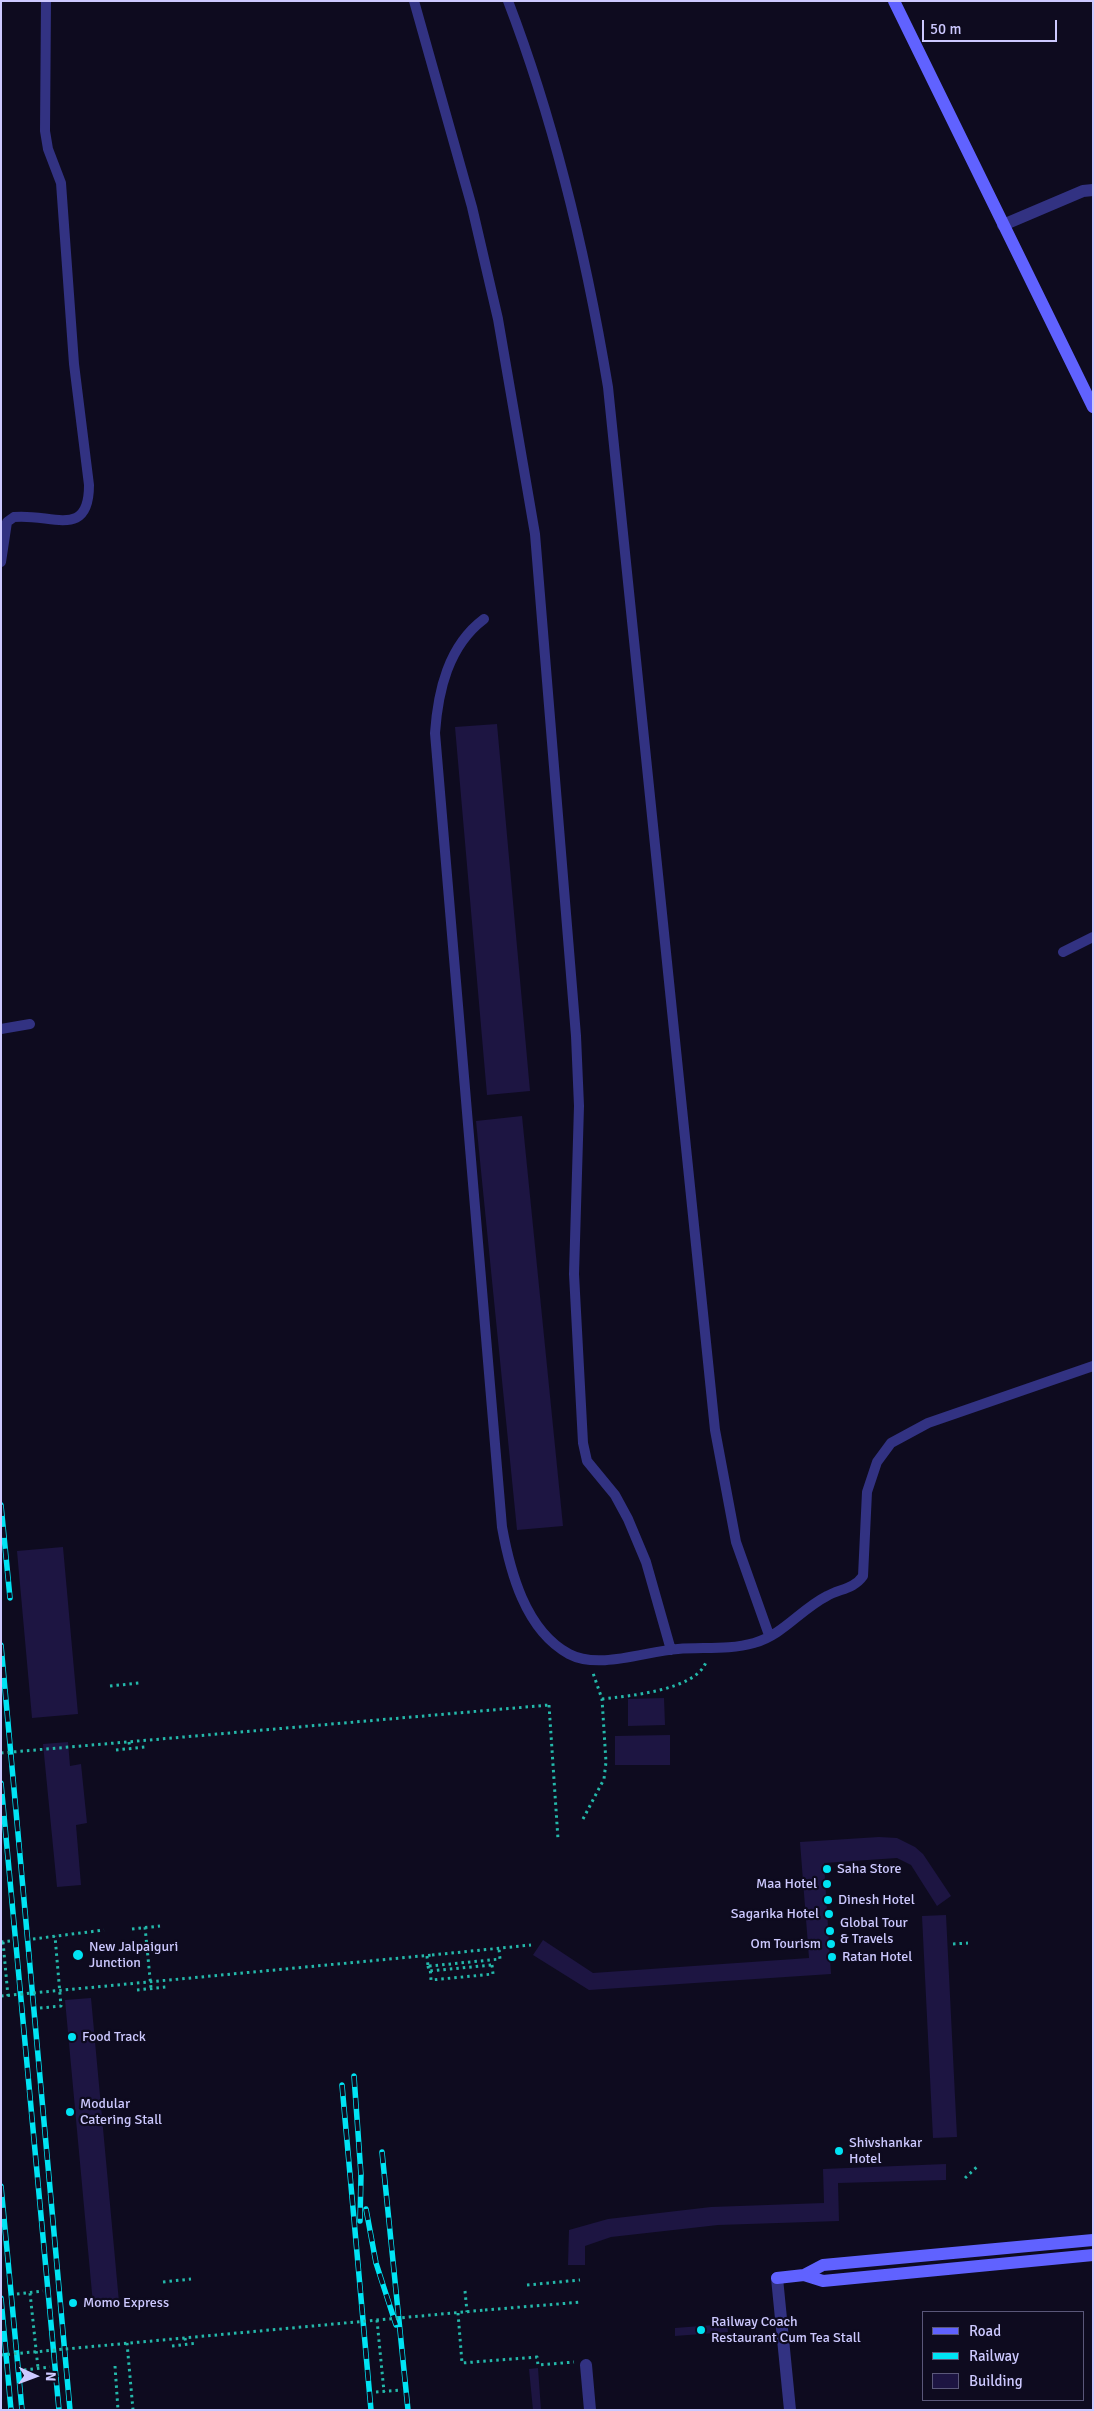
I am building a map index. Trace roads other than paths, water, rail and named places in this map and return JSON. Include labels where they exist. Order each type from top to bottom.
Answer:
[{"type":"street","points":[[894,1],[1092,403]]},
{"type":"street","points":[[1003,225],[1083,191],[1093,190]]},
{"type":"street","points":[[804,2276],[823,2265],[1093,2240]]},
{"type":"street","points":[[790,2410],[778,2278],[804,2276],[823,2281],[1093,2255]]},
{"type":"street","points":[[581,2363],[590,2410]]},
{"type":"lane","points":[[1,562],[7,522],[14,517],[73,520],[82,514],[89,502],[88,475],[74,364],[61,183],[48,149],[45,131],[46,1]]},
{"type":"lane","points":[[414,1],[472,207],[498,319],[535,534],[576,1036],[579,1106],[574,1274],[583,1443],[587,1462],[615,1495],[628,1519],[646,1562],[671,1650]]},
{"type":"lane","points":[[508,1],[541,92],[568,187],[592,293],[608,387],[715,1430],[736,1542],[769,1636]]},
{"type":"lane","points":[[484,619],[464,640],[443,679],[437,702],[434,734],[502,1527],[509,1566],[518,1592],[537,1624],[556,1644],[569,1654],[592,1660],[671,1650],[709,1650],[754,1643],[769,1636],[826,1596],[853,1586],[863,1576],[867,1492],[877,1462],[891,1443],[928,1423],[1093,1366]]},
{"type":"lane","points":[[1063,952],[1093,937]]},
{"type":"lane","points":[[1,1029],[30,1024]]},
{"type":"railway","points":[[1,1505],[10,1598]]},
{"type":"railway","points":[[1,1645],[70,2410]]},
{"type":"railway","points":[[1,1783],[59,2410]]},
{"type":"railway","points":[[354,2076],[361,2175],[360,2221]]},
{"type":"railway","points":[[342,2085],[371,2410]]},
{"type":"railway","points":[[382,2152],[408,2410]]},
{"type":"railway","points":[[1,2186],[22,2410]]},
{"type":"railway","points":[[366,2209],[376,2263],[396,2325]]},
{"type":"railway","points":[[1,2298],[11,2410]]},
{"type":"place","name":"Saha Store","points":[[827,1869]]},
{"type":"place","name":"Maa Hotel","points":[[827,1884]]},
{"type":"place","name":"Dinesh Hotel","points":[[828,1900]]},
{"type":"place","name":"Sagarika Hotel","points":[[829,1914]]},
{"type":"place","name":"Global Tour & Travels","points":[[830,1931]]},
{"type":"place","name":"Om Tourism","points":[[831,1944]]},
{"type":"place","name":"New Jalpaiguri Junction","points":[[78,1955]]},
{"type":"place","name":"Ratan Hotel","points":[[832,1957]]},
{"type":"place","name":"Food Track","points":[[72,2037]]},
{"type":"place","name":"Modular Catering Stall","points":[[70,2112]]},
{"type":"place","name":"Shivshankar Hotel","points":[[839,2151]]},
{"type":"place","name":"Momo Express","points":[[73,2303]]},
{"type":"place","name":"Railway Coach Restaurant Cum Tea Stall","points":[[701,2330]]}]
